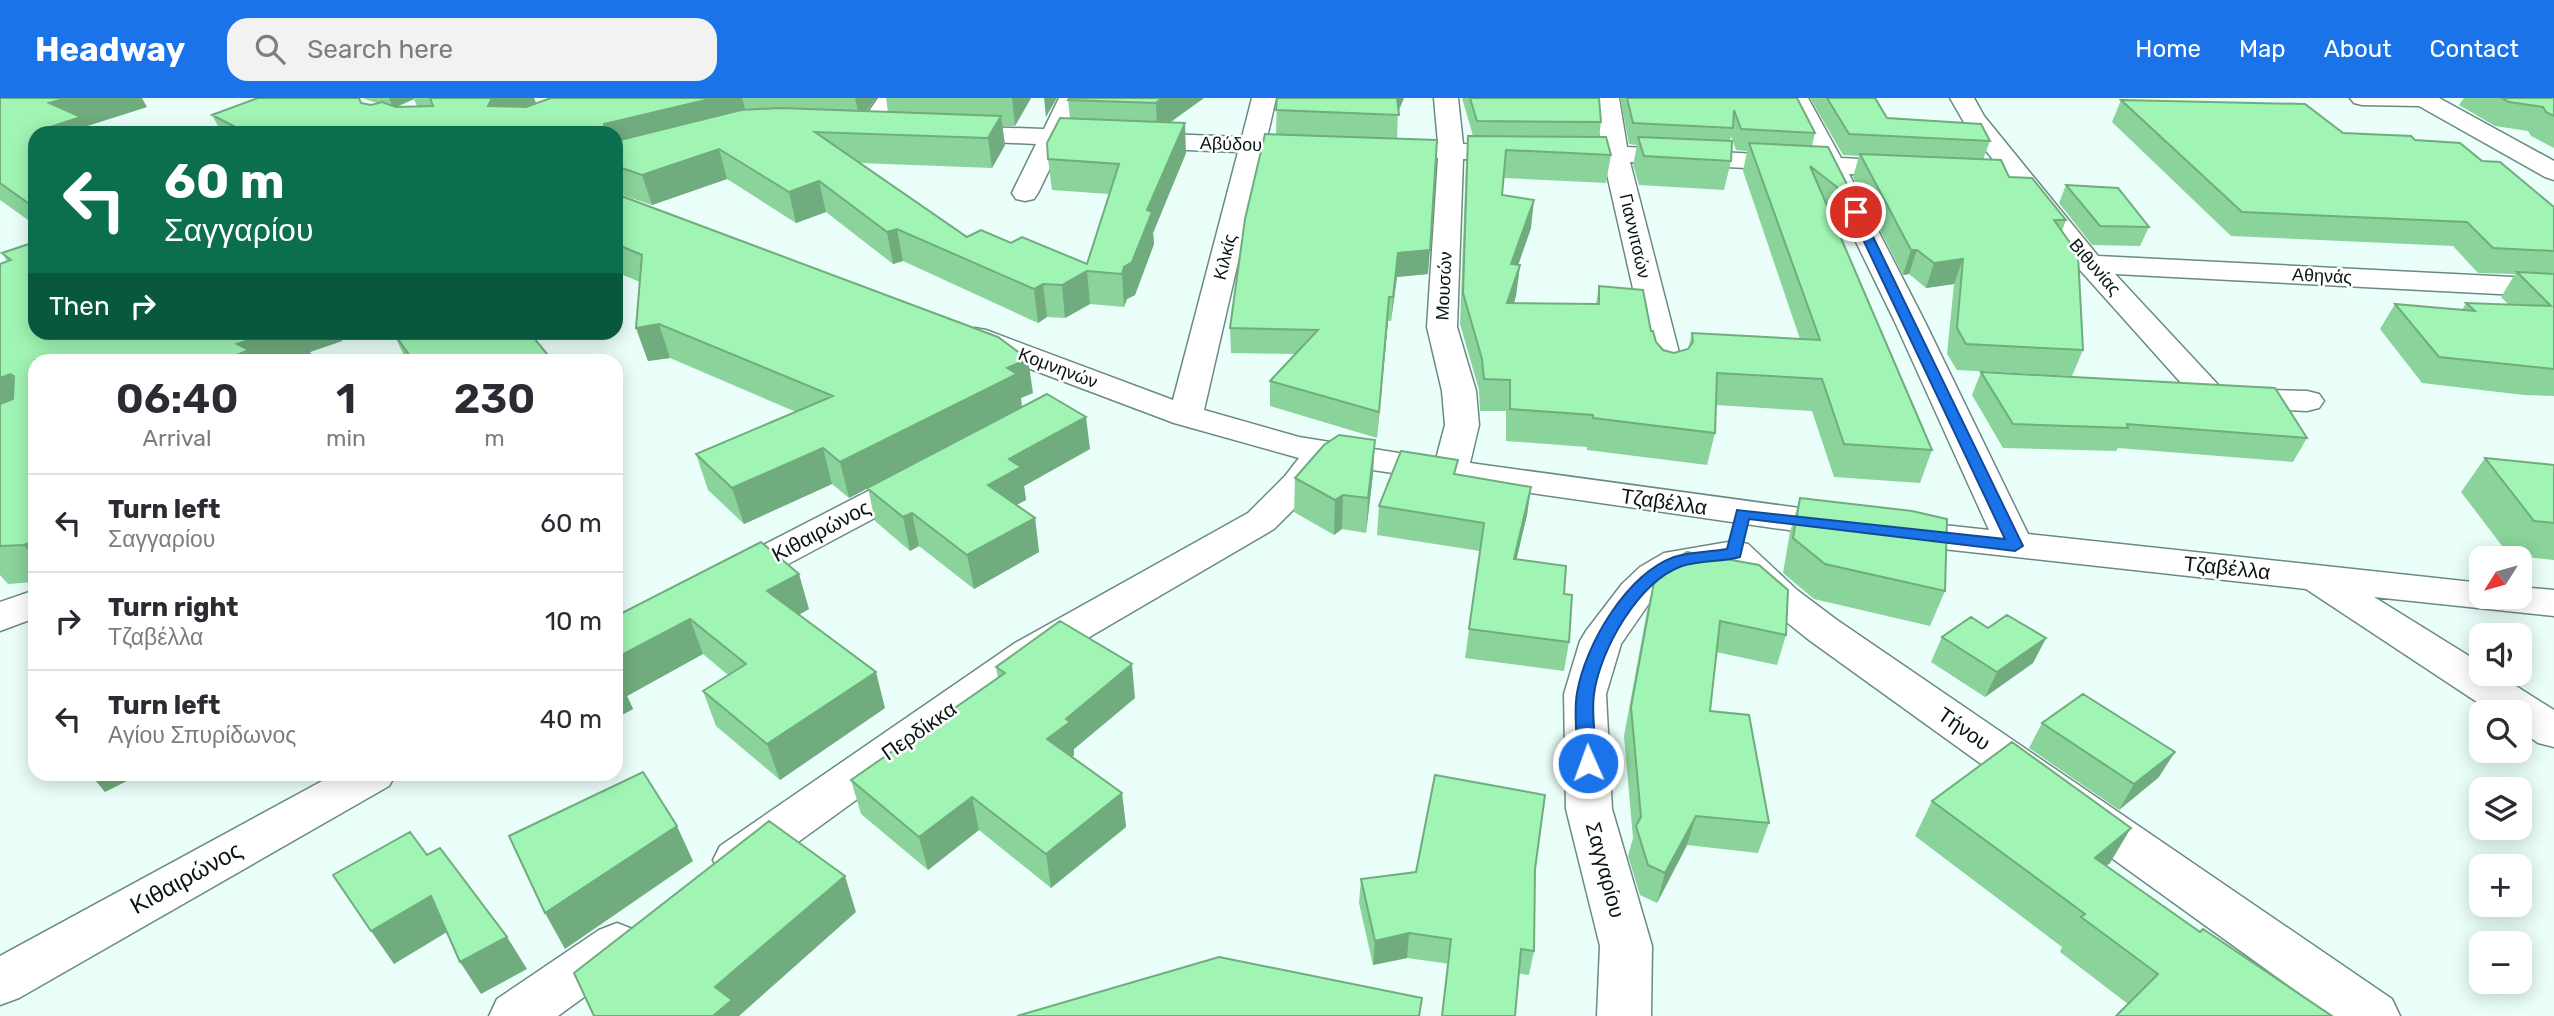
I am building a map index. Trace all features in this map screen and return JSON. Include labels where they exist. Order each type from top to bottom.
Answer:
[{"type":"street","points":[[841,129],[880,131],[890,98]]},
{"type":"street","points":[[1026,193],[1072,98]]},
{"type":"street","name":"Κιλκίς","points":[[1186,416],[1264,98]]},
{"type":"street","name":"Μουσών","points":[[1446,98],[1451,153],[1441,327],[1459,391],[1462,425],[1451,470]]},
{"type":"street","name":"Γιαννιτσών","points":[[1607,98],[1615,154],[1668,372]]},
{"type":"street","points":[[1796,98],[1952,382],[2015,546]]},
{"type":"street","name":"Βιθυνίας","points":[[1962,98],[1974,120],[2090,264],[2211,396]]},
{"type":"street","points":[[2362,98],[2423,99],[2554,172]]},
{"type":"street","name":"Αβύδου","points":[[931,133],[1332,148]]},
{"type":"street","points":[[1358,149],[1451,153],[1615,154],[2018,175]]},
{"type":"street","points":[[2554,180],[2532,183],[2554,197]]},
{"type":"street","name":"Αθηνάς","points":[[2090,264],[2554,288]]},
{"type":"street","name":"Κομνηνών","points":[[944,326],[1186,416]]},
{"type":"street","points":[[1064,403],[1100,384]]},
{"type":"street","points":[[2170,394],[2307,401]]},
{"type":"street","name":"Τζαβέλλα","points":[[1186,416],[1253,437],[1321,453],[1451,470],[1738,533],[2015,546],[2469,595]]},
{"type":"street","name":"Περδίκκα","points":[[710,879],[1030,653],[1261,521],[1298,484],[1321,453]]},
{"type":"street","name":"Κιθαιρώνος","points":[[701,594],[943,467]]},
{"type":"street","name":"Σαγγαρίου","points":[[1624,1016],[1626,946],[1589,809],[1585,694],[1601,641],[1636,593],[1654,576],[1738,533]]},
{"type":"street","name":"Τήνου","points":[[1738,533],[1783,598],[1823,630],[2373,1016]]},
{"type":"street","points":[[2313,577],[2554,731]]},
{"type":"street","points":[[2532,601],[2554,603]]},
{"type":"street","points":[[0,617],[28,606]]},
{"type":"street","name":"Κιθαιρώνος","points":[[0,982],[360,781]]},
{"type":"street","points":[[516,1016],[653,919]]},
{"type":"building","points":[[0,98],[67,98],[49,103],[81,117],[53,126],[28,126],[28,203],[0,183]]},
{"type":"building","points":[[258,98],[359,98],[361,103],[371,105],[382,102],[396,107],[433,106],[430,98],[492,98],[488,106],[526,107],[551,98],[714,98],[604,126],[233,126],[212,115]]},
{"type":"building","points":[[1162,98],[1156,103],[1068,100]]},
{"type":"building","points":[[1277,98],[1397,98],[1399,115],[1276,110]]},
{"type":"building","points":[[1470,98],[1599,98],[1601,122],[1477,121]]},
{"type":"building","points":[[1627,98],[1797,98],[1815,133],[1741,129],[1734,110],[1733,128],[1633,123]]},
{"type":"building","points":[[1827,98],[1875,98],[1887,118],[1981,124],[1990,141],[1849,134]]},
{"type":"building","points":[[2502,98],[2554,98],[2554,116],[2543,107],[2509,102]]},
{"type":"building","points":[[2121,100],[2305,104],[2343,133],[2411,136],[2415,140],[2460,143],[2482,161],[2500,162],[2554,207],[2554,251],[2493,248],[2467,222],[2242,212]]},
{"type":"building","points":[[780,108],[1001,116],[988,138],[815,132],[967,237],[981,230],[1011,243],[1022,237],[1087,264],[1119,164],[1048,159],[1047,143],[1060,118],[1185,123],[1147,210],[1152,212],[1132,262],[1124,267],[1122,274],[1087,271],[1062,285],[1043,284],[1034,289],[897,229],[887,232],[819,181],[789,192],[719,149],[642,175],[623,168],[623,139],[741,110]]},
{"type":"building","points":[[1265,134],[1437,140],[1430,250],[1398,253],[1393,297],[1389,297],[1379,412],[1270,381],[1318,330],[1230,328],[1245,219]]},
{"type":"building","points":[[1468,136],[1606,137],[1611,155],[1506,150],[1502,195],[1534,200],[1511,264],[1520,265],[1507,303],[1599,304],[1599,286],[1643,290],[1651,331],[1656,342],[1663,350],[1674,353],[1688,349],[1693,342],[1692,333],[1820,340],[1749,143],[1828,147],[1856,202],[1810,166],[1932,450],[1844,444],[1822,379],[1717,373],[1715,433],[1593,418],[1593,415],[1510,409],[1510,380],[1484,379],[1482,359],[1463,293]]},
{"type":"building","points":[[1638,137],[1732,141],[1731,161],[1644,156]]},
{"type":"building","points":[[1860,154],[2001,160],[2009,177],[2032,178],[2066,220],[2054,220],[2078,254],[2083,350],[1966,344],[1957,328],[1963,259],[1934,263],[1917,250],[1911,250]]},
{"type":"building","points":[[2066,185],[2118,188],[2149,227],[2100,226]]},
{"type":"building","points":[[623,197],[998,337],[1028,359],[1007,368],[1017,374],[840,462],[823,448],[732,488],[696,454],[833,396],[659,324],[636,328],[642,255],[623,247]]},
{"type":"building","points":[[28,244],[28,340],[249,340],[237,344],[249,350],[239,354],[28,354],[28,543],[0,546],[0,404],[13,399],[14,376],[10,374],[0,378],[0,264],[11,260],[2,253]]},
{"type":"building","points":[[2517,272],[2554,274],[2554,369],[2439,357],[2395,304],[2475,311],[2466,303],[2551,306]]},
{"type":"building","points":[[399,340],[536,340],[547,354],[408,354]]},
{"type":"building","points":[[1981,372],[2275,388],[2307,438],[2127,424],[2128,428],[2013,424]]},
{"type":"building","points":[[1047,394],[1086,417],[1009,459],[1021,467],[988,485],[1035,518],[967,555],[912,513],[903,517],[867,488]]},
{"type":"building","points":[[1339,435],[1375,440],[1368,498],[1343,495],[1335,500],[1295,478],[1324,445]]},
{"type":"building","points":[[1401,451],[1458,460],[1454,474],[1531,487],[1514,559],[1566,566],[1564,594],[1572,595],[1569,642],[1469,629],[1484,523],[1379,506]]},
{"type":"building","points":[[2485,458],[2554,465],[2554,523],[2534,521]]},
{"type":"building","points":[[1800,498],[1912,511],[1947,519],[1945,591],[1825,564],[1793,538]]},
{"type":"building","points":[[761,542],[799,574],[767,591],[876,672],[767,744],[703,691],[746,664],[690,619],[623,654],[623,612]]},
{"type":"building","points":[[1687,552],[1759,565],[1788,590],[1786,635],[1720,621],[1710,711],[1749,715],[1769,823],[1696,816],[1665,873],[1648,865],[1636,826],[1641,817],[1631,707],[1654,582],[1677,558]]},
{"type":"building","points":[[2007,615],[2046,638],[1997,672],[1942,637],[1971,617],[1988,628]]},
{"type":"building","points":[[1060,621],[1132,664],[1066,719],[1070,722],[1047,739],[1122,793],[1046,854],[972,797],[919,837],[851,780],[1005,673],[996,667]]},
{"type":"building","points":[[2083,694],[2175,752],[2134,784],[2042,723]]},
{"type":"building","points":[[2012,742],[2131,828],[2095,858],[2200,932],[2203,929],[2332,1016],[2116,1016],[2158,974],[2081,917],[2085,914],[1932,801]]},
{"type":"building","points":[[643,772],[677,826],[545,913],[509,836]]},
{"type":"building","points":[[1435,775],[1545,795],[1535,869],[1534,951],[1521,949],[1515,1016],[1442,1016],[1451,939],[1409,933],[1375,941],[1361,879],[1416,872]]},
{"type":"building","points":[[769,821],[845,876],[715,987],[732,1000],[713,1016],[594,1016],[574,973]]},
{"type":"building","points":[[410,832],[427,855],[440,848],[507,937],[460,962],[431,896],[371,931],[333,875]]},
{"type":"building","points":[[1219,957],[1422,998],[1419,1016],[1017,1016]]},
{"type":"route","points":[[1588,763],[1585,694],[1601,641],[1636,593],[1654,576],[1678,562],[1734,553],[1742,513],[2015,546],[1856,212]]}]
